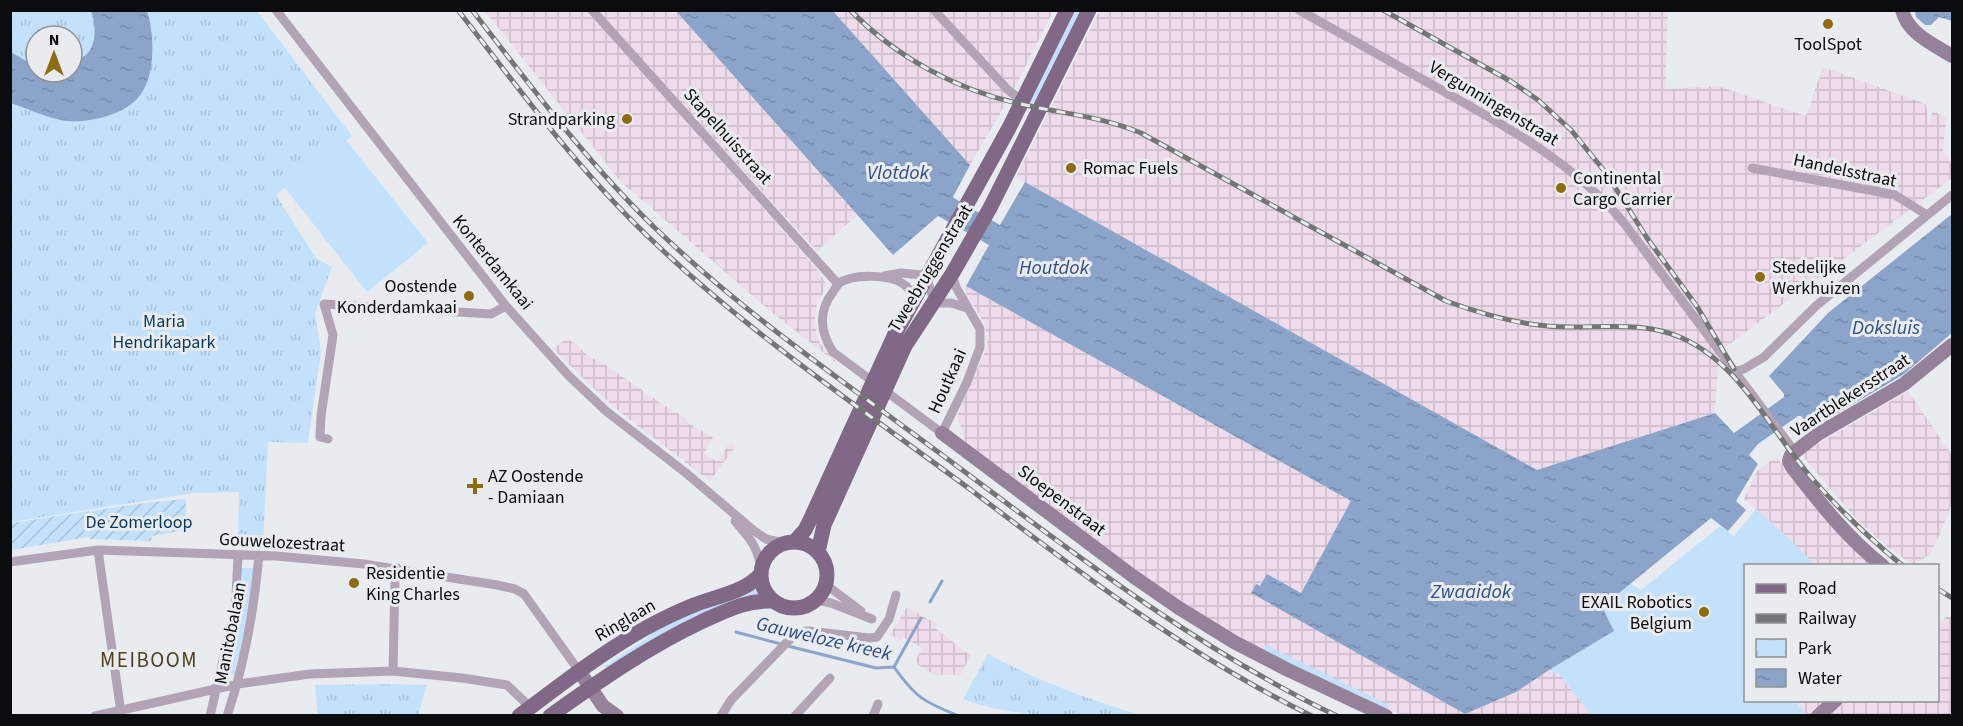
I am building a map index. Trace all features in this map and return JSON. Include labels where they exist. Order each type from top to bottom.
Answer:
[{"type":"main road","name":"Tweebruggenstraat","points":[[789,542],[805,530],[811,519],[876,374],[915,297],[1009,128],[1067,10]]},
{"type":"main road","name":"Tweebruggenstraat","points":[[818,552],[824,525],[905,346],[952,274],[990,208],[1089,10]]},
{"type":"main road","points":[[789,542],[803,543],[818,552],[827,572],[825,584],[816,600],[794,608],[773,601],[762,584],[761,572],[770,552],[777,546],[789,542]]},
{"type":"main road","name":"Ringlaan","points":[[524,711],[579,671],[644,629],[695,605],[753,583],[761,572]]},
{"type":"main road","name":"Ringlaan","points":[[550,716],[649,649],[688,628],[746,603],[773,601]]},
{"type":"street","name":"Konterdamkaai","points":[[276,10],[506,306],[568,375],[595,400],[753,530],[766,539],[789,542]]},
{"type":"street","name":"Stapelhuisstraat","points":[[592,10],[838,284]]},
{"type":"street","points":[[934,10],[1007,89],[1022,101]]},
{"type":"street","name":"Vergunningenstraat","points":[[1299,10],[1531,141],[1572,172],[1593,190],[1624,223],[1733,372]]},
{"type":"street","points":[[1902,10],[1906,23],[1912,30],[1953,56]]},
{"type":"street","points":[[1009,128],[1018,136],[1028,135]]},
{"type":"street","name":"Handelsstraat","points":[[1752,168],[1895,195],[1927,215]]},
{"type":"street","points":[[1881,564],[1830,515],[1792,467],[1790,458],[1795,452],[1733,372],[1744,369],[1764,357],[1817,305],[1953,195]]},
{"type":"street","points":[[881,277],[901,273],[922,275],[933,293],[934,301],[951,303],[967,309]]},
{"type":"street","name":"Houtkaai","points":[[942,433],[967,382],[980,347],[980,329],[975,318],[967,309],[952,274]]},
{"type":"street","points":[[838,284],[852,279],[881,277],[895,280],[906,286],[915,297]]},
{"type":"street","name":"Sloepenstraat","points":[[838,284],[826,301],[821,322],[824,337],[833,352],[1134,577],[1179,608],[1234,642],[1386,716]]},
{"type":"street","points":[[328,439],[320,437],[321,416],[333,335],[324,304],[491,314],[506,306]]},
{"type":"street","name":"Vaartblekersstraat","points":[[1795,452],[1818,434],[1904,384],[1953,345]]},
{"type":"street","name":"Konterdamkaai","points":[[718,501],[755,544],[759,552],[761,572]]},
{"type":"street","points":[[98,550],[121,713]]},
{"type":"street","name":"Gouwelozestraat","points":[[10,562],[98,550],[259,555],[397,568],[514,589],[524,594],[579,671]]},
{"type":"street","name":"Manitobalaan","points":[[210,716],[236,597],[238,555]]},
{"type":"street","name":"Manitobalaan","points":[[227,716],[238,684],[254,606],[259,555]]},
{"type":"street","points":[[393,671],[397,568]]},
{"type":"street","points":[[816,600],[831,603],[872,619],[825,584]]},
{"type":"street","points":[[721,716],[731,700],[792,636],[802,630],[877,637],[889,619],[896,595]]},
{"type":"street","points":[[95,716],[121,713],[238,684],[310,674],[393,671],[507,685],[524,711]]},
{"type":"street","points":[[579,671],[603,706],[617,716]]},
{"type":"street","points":[[795,716],[830,678]]},
{"type":"street","points":[[1818,716],[1834,702]]},
{"type":"street","points":[[873,716],[878,704]]},
{"type":"shaded area","points":[[1100,10],[1668,11],[1665,89],[1718,86],[1806,116],[1823,67],[1926,104],[1929,126],[1932,111],[1946,117],[1943,150],[1952,165],[1952,178],[1719,352],[1715,413],[1537,470],[1016,177]]},
{"type":"shaded area","name":"Strandparking","points":[[485,11],[588,11],[816,268],[825,282],[824,292],[817,303],[816,331],[820,343],[839,365],[769,310],[621,182]]},
{"type":"shaded area","points":[[597,11],[676,11],[857,215],[817,251]]},
{"type":"shaded area","points":[[833,11],[1053,11],[1013,91],[970,165]]},
{"type":"shaded area","points":[[966,286],[1352,502],[1300,593],[1273,604],[1465,714],[1516,692],[1549,670],[1560,675],[1591,715],[1401,715],[1240,639],[1141,574],[967,446],[957,416],[985,352],[987,342],[985,325],[975,307],[967,299]]},
{"type":"shaded area","points":[[566,339],[687,419],[686,422],[713,437],[704,454],[718,462],[730,442],[736,446],[710,481],[621,413],[553,349]]},
{"type":"shaded area","points":[[1908,391],[1952,455],[1952,503],[1929,555],[1912,564],[1889,548],[1857,520],[1801,454]]},
{"type":"shaded area","points":[[1776,457],[1854,545],[1877,564],[1814,564],[1744,499],[1757,471]]},
{"type":"shaded area","points":[[907,607],[937,624],[935,628],[971,656],[960,675],[935,675],[918,665],[916,659],[922,648],[903,637],[901,641],[890,635]]},
{"type":"shaded area","points":[[1946,617],[1952,617],[1952,715],[1828,716],[1845,702],[1939,702],[1939,624]]},
{"type":"shaded area","points":[[1795,702],[1826,702],[1809,716]]},
{"type":"green space","name":"Maria Hendrikapark","points":[[10,11],[257,11],[352,136],[276,195],[316,258],[332,267],[315,313],[321,351],[308,443],[268,442],[263,546],[238,545],[239,492],[194,493],[11,522]]},
{"type":"green space","points":[[1073,11],[1083,11],[1037,105],[1027,103]]},
{"type":"green space","points":[[346,140],[428,243],[367,292],[285,188]]},
{"type":"green space","name":"De Zomerloop","points":[[186,499],[185,530],[152,536],[151,541],[90,539],[89,537],[11,550],[11,523]]},
{"type":"green space","points":[[1756,509],[1814,564],[1744,564],[1744,702],[1795,702],[1807,715],[1591,715],[1560,675],[1549,670],[1614,631],[1602,607],[1631,584],[1641,590],[1720,526],[1733,537]]},
{"type":"green space","points":[[240,568],[256,568],[252,577],[241,646],[243,647],[242,655],[239,654],[235,670],[237,674],[222,677],[232,646],[229,645],[231,638],[234,638],[243,577],[240,576]]},
{"type":"green space","points":[[755,586],[760,596],[606,669],[604,666],[646,639],[660,626]]},
{"type":"green space","points":[[1266,645],[1387,704],[1388,710],[1263,651]]},
{"type":"green space","points":[[988,654],[1062,688],[1140,715],[1028,714],[984,706],[963,699]]},
{"type":"green space","points":[[315,685],[427,685],[418,715],[318,715]]},
{"type":"water","points":[[91,11],[147,11],[152,45],[151,69],[143,91],[131,105],[114,114],[95,119],[68,121],[39,114],[11,103],[11,52],[24,60],[24,84],[84,84],[84,56],[90,51],[94,40],[94,22]]},
{"type":"water","points":[[676,11],[833,11],[970,165],[953,197],[957,200],[1000,225],[1025,182],[1537,470],[1715,413],[1734,433],[1784,397],[1769,376],[1828,313],[1952,214],[1952,333],[1904,374],[1811,429],[1801,416],[1798,416],[1758,444],[1749,455],[1758,464],[1736,501],[1746,510],[1728,531],[1711,518],[1602,607],[1614,631],[1516,692],[1465,714],[1251,593],[1256,584],[1260,586],[1267,574],[1301,593],[1351,501],[966,286],[989,245],[938,216],[893,255]]},
{"type":"water","points":[[1915,11],[1952,11],[1952,21],[1939,17],[1931,25],[1925,25],[1916,17]]},
{"type":"waterway","points":[[930,602],[942,581]]},
{"type":"waterway","points":[[894,667],[921,618]]},
{"type":"waterway","name":"Gauweloze kreek","points":[[736,632],[781,644]]},
{"type":"waterway","name":"Gauweloze kreek","points":[[788,646],[876,668],[894,667],[922,698],[959,716]]},
{"type":"railway","points":[[458,10],[553,132],[603,190],[657,245],[731,310],[810,372],[1094,582],[1222,667],[1312,716]]},
{"type":"railway","points":[[472,10],[559,122],[629,202],[690,261],[767,325],[1057,541],[1147,605],[1240,664],[1337,716]]},
{"type":"railway","points":[[850,10],[887,43],[907,57],[950,80],[997,98],[1096,119],[1141,133],[1446,301],[1521,323],[1564,327],[1633,327],[1666,332],[1682,338],[1702,349],[1736,379],[1816,483],[1877,544],[1901,564]]},
{"type":"railway","points":[[1383,10],[1512,82],[1538,100],[1571,130],[1606,173],[1647,238],[1698,308],[1734,369]]},
{"type":"railway","points":[[1939,590],[1952,598]]},
{"type":"place","name":"ToolSpot","points":[[1828,24]]},
{"type":"place","name":"Strandparking","points":[[627,119]]},
{"type":"place","name":"Romac Fuels","points":[[1071,168]]},
{"type":"place","name":"Continental Cargo Carrier","points":[[1561,188]]},
{"type":"place","name":"Stedelijke Werkhuizen","points":[[1760,277]]},
{"type":"place","name":"Oostende Konderdamkaai","points":[[469,296]]},
{"type":"place","name":"AZ Oostende - Damiaan","points":[[475,486]]},
{"type":"place","name":"Residentie King Charles","points":[[354,583]]},
{"type":"place","name":"EXAIL Robotics Belgium","points":[[1704,612]]},
{"type":"district","name":"MEIBOOM","points":[[149,660]]},
{"type":"water label","name":"Vlotdok","points":[[898,172]]},
{"type":"water label","name":"Houtdok","points":[[1054,267]]},
{"type":"water label","name":"Doksluis","points":[[1886,327]]},
{"type":"water label","name":"Zwaaidok","points":[[1471,591]]}]
